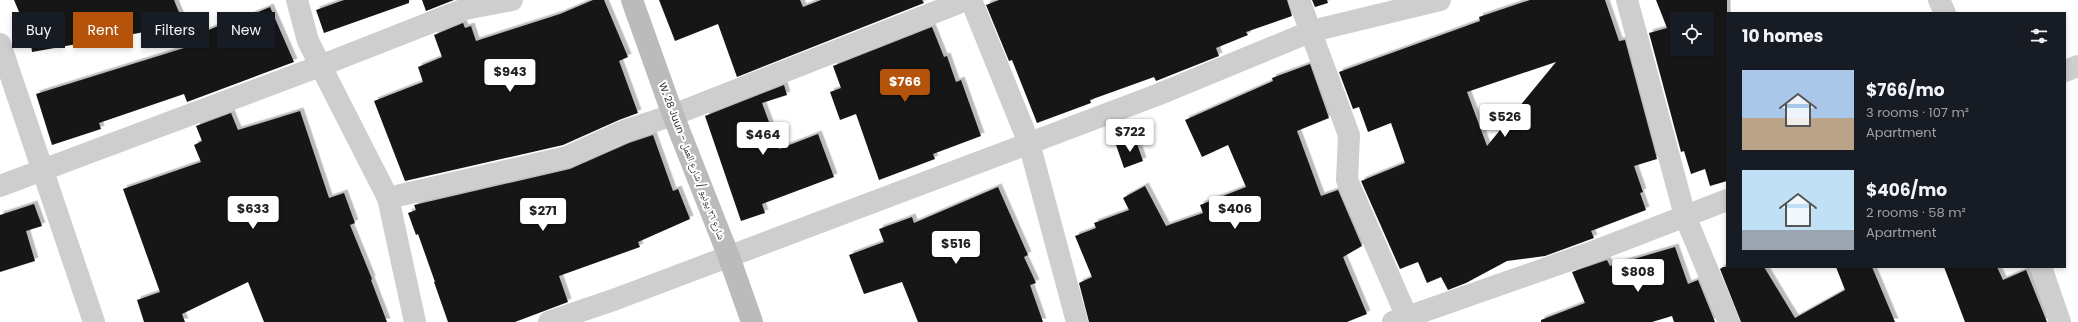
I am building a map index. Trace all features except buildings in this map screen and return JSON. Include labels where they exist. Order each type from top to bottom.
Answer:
[{"type":"street","points":[[297,0],[308,42],[388,198],[415,322]]},
{"type":"street","points":[[0,186],[320,66],[463,4],[512,0]]},
{"type":"street","name":"W. 28 Juun - شارع ٢٦ يونيو / شارع العمل","points":[[632,0],[673,115],[729,257],[752,322]]},
{"type":"street","points":[[388,198],[567,157],[624,131],[673,115],[966,0]]},
{"type":"street","points":[[971,0],[1029,143],[1077,322]]},
{"type":"street","points":[[1299,0],[1312,31],[1349,135],[1347,180],[1400,319],[1590,253],[1726,200]]},
{"type":"street","points":[[549,322],[729,257],[1157,95],[1312,31],[1440,0]]},
{"type":"street","points":[[1627,0],[1685,216],[1730,322]]},
{"type":"street","points":[[1939,0],[1945,12]]},
{"type":"street","points":[[0,44],[94,322]]},
{"type":"street","points":[[2066,71],[2078,66]]},
{"type":"street","points":[[2041,268],[2060,322]]}]
